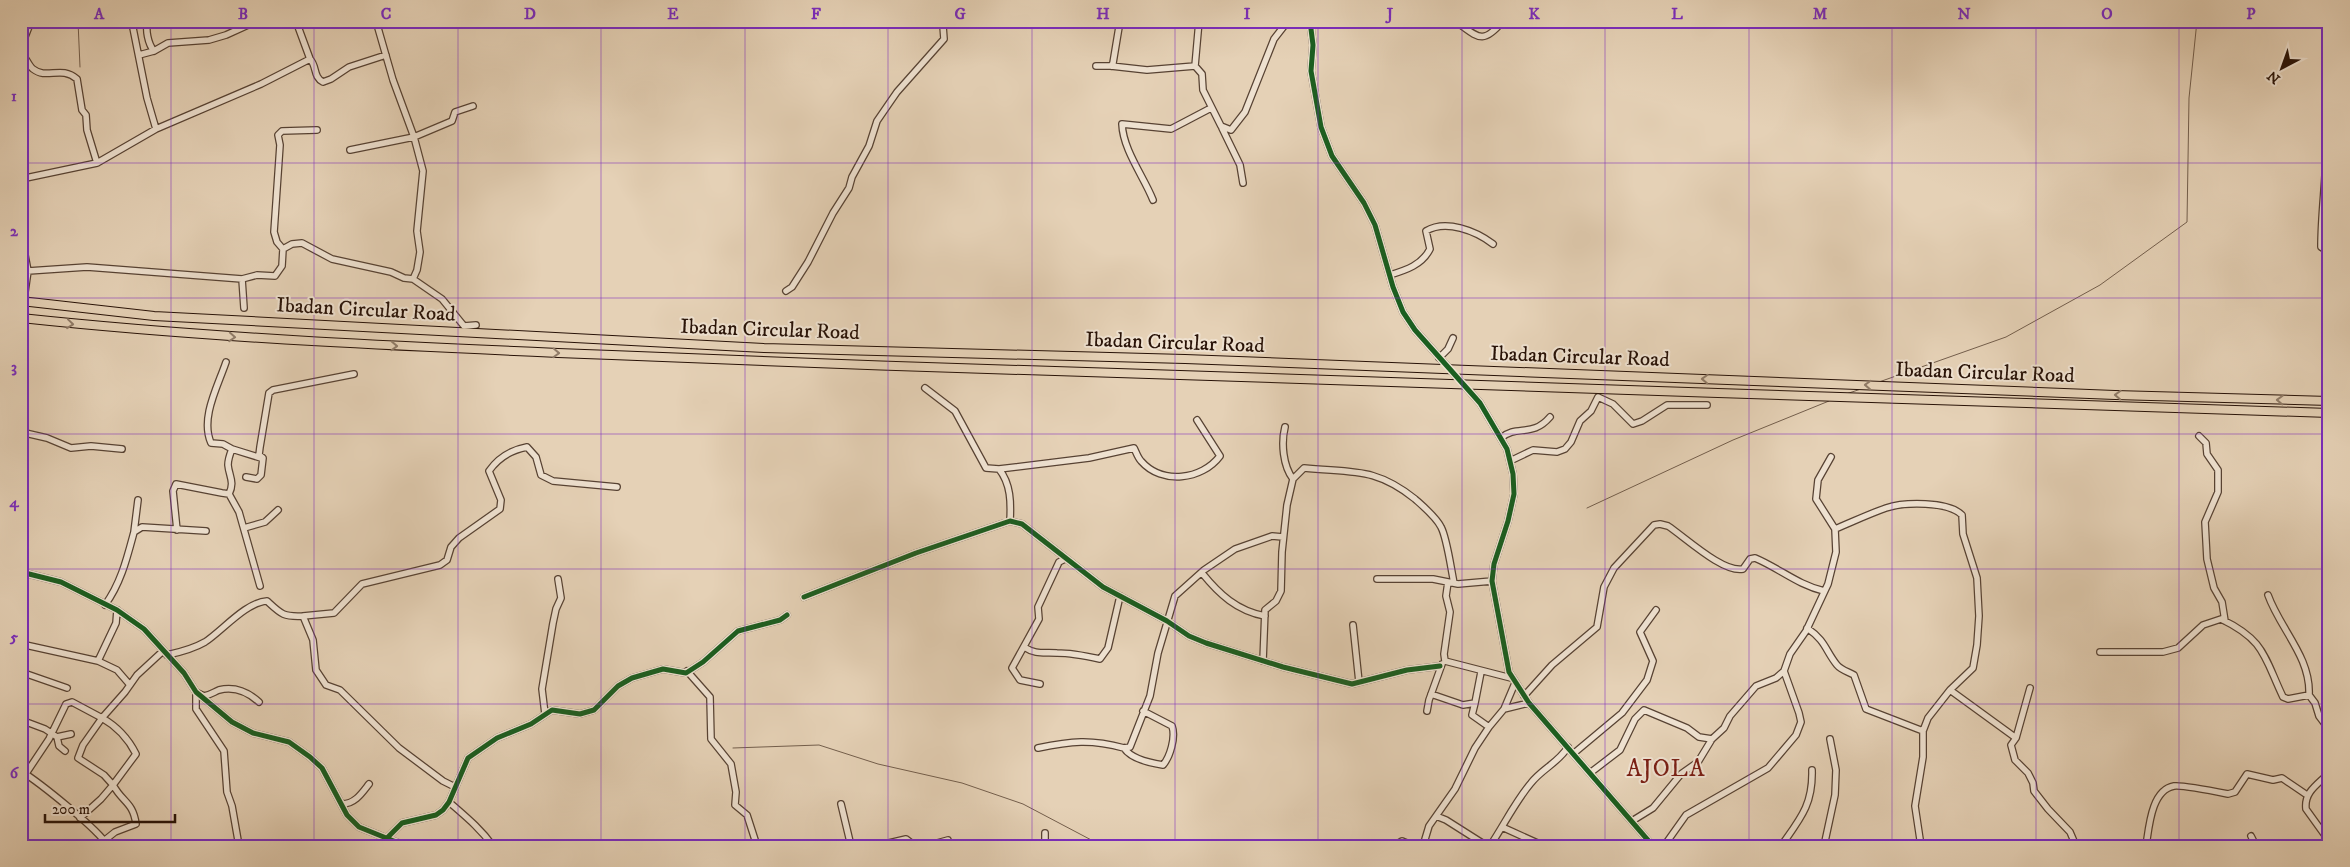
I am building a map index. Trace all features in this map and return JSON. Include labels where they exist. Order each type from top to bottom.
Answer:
[{"type":"highway","name":"Ibadan Circular Road","points":[[21,301],[154,316],[764,348],[1185,359],[2115,395],[2329,401]]},
{"type":"highway","name":"Ibadan Circular Road","points":[[21,319],[132,330],[354,345],[990,370],[1561,386],[2060,406],[2329,413]]},
{"type":"street","points":[[21,47],[30,24],[35,21]]},
{"type":"street","points":[[129,21],[133,28],[146,98],[156,129]]},
{"type":"street","points":[[148,21],[146,27],[150,46],[154,51]]},
{"type":"street","points":[[139,55],[154,51],[168,43],[209,40],[258,21]]},
{"type":"street","points":[[296,21],[310,59],[313,61],[316,76],[324,82],[331,80],[349,67],[386,55]]},
{"type":"street","points":[[376,21],[423,171],[417,231],[420,252],[417,270],[413,279]]},
{"type":"street","points":[[786,292],[792,287],[808,262],[832,213],[850,188],[852,176],[869,146],[877,121],[897,92],[944,39],[943,26],[938,21]]},
{"type":"street","points":[[1111,66],[1114,63],[1120,21]]},
{"type":"street","points":[[1199,21],[1195,66],[1202,74],[1204,90],[1211,108],[1240,165],[1243,183]]},
{"type":"street","points":[[1221,126],[1231,130],[1245,112],[1274,39],[1288,21]]},
{"type":"street","points":[[1310,21],[1313,45],[1311,71],[1321,127],[1332,156],[1364,203],[1371,218],[1403,312],[1415,330],[1480,403],[1507,450],[1514,494],[1508,521],[1494,564],[1492,581],[1513,681],[1529,703],[1632,821],[1649,844]]},
{"type":"street","points":[[1455,21],[1483,38],[1490,36],[1504,21]]},
{"type":"street","points":[[21,53],[31,68],[39,72],[47,74],[63,72],[71,74],[77,79],[82,110],[86,115],[87,130],[97,163]]},
{"type":"street","points":[[21,179],[97,163],[156,129],[261,84],[310,59]]},
{"type":"street","points":[[1096,66],[1147,70],[1195,66]]},
{"type":"street","points":[[350,150],[414,138],[452,121],[455,112],[473,106]]},
{"type":"street","points":[[1153,200],[1146,183],[1134,164],[1122,134],[1122,124],[1171,130],[1211,108]]},
{"type":"street","points":[[2329,127],[2326,127],[2326,178],[2321,208],[2320,247],[2329,252]]},
{"type":"street","points":[[284,249],[277,242],[274,232],[280,145],[278,135],[282,131],[317,130]]},
{"type":"street","points":[[1390,275],[1408,270],[1427,256],[1430,249],[1426,231],[1432,228],[1467,229],[1493,244]]},
{"type":"street","points":[[21,234],[28,271],[21,319]]},
{"type":"street","points":[[284,249],[292,244],[302,243],[332,259],[413,279],[442,299],[464,326],[476,325]]},
{"type":"street","points":[[28,271],[87,267],[242,279],[257,275],[276,276],[282,266],[284,249]]},
{"type":"street","points":[[242,279],[244,308]]},
{"type":"street","points":[[1439,358],[1448,349],[1453,338]]},
{"type":"street","points":[[226,362],[208,415],[207,433],[211,443],[223,444],[232,449],[263,458]]},
{"type":"street","points":[[263,458],[259,455],[260,447],[269,393],[272,390],[354,374]]},
{"type":"street","points":[[925,388],[955,411],[986,468],[999,469],[1089,458],[1134,448],[1141,461],[1152,469],[1167,476],[1185,477],[1210,465],[1220,456],[1197,420]]},
{"type":"street","points":[[1510,461],[1532,450],[1557,452],[1565,448],[1570,442],[1580,420],[1591,411],[1598,396],[1613,404],[1633,424],[1642,421],[1667,405],[1707,405]]},
{"type":"street","points":[[1501,438],[1509,432],[1540,428],[1550,417]]},
{"type":"street","points":[[1285,427],[1283,438],[1286,463],[1293,479]]},
{"type":"street","points":[[21,432],[47,438],[71,448],[91,446],[122,449]]},
{"type":"street","points":[[2199,436],[2206,443],[2207,454],[2218,470],[2218,492],[2205,522],[2207,559],[2214,588],[2222,602],[2225,621]]},
{"type":"street","points":[[105,840],[115,832],[136,824],[134,810],[118,794],[104,775],[78,758],[83,745],[102,718],[148,664],[165,653],[190,650],[204,642],[234,618],[262,601],[267,601],[288,617],[334,613],[362,584],[440,565],[447,560],[451,547],[459,538],[500,509],[501,500],[489,471],[495,462],[514,449],[528,447],[536,457],[541,476],[553,481],[617,487]]},
{"type":"street","points":[[229,494],[232,487],[232,475],[228,467],[232,449]]},
{"type":"street","points":[[1632,821],[1653,808],[1681,774],[1698,762],[1712,739],[1724,728],[1730,716],[1756,686],[1776,678],[1784,671],[1790,654],[1807,628],[1824,591],[1830,577],[1836,552],[1835,529],[1816,499],[1818,480],[1831,457]]},
{"type":"street","points":[[246,477],[257,479],[261,475],[263,458]]},
{"type":"street","points":[[1263,661],[1265,610],[1276,601],[1281,591],[1283,537],[1293,479],[1304,468],[1340,469],[1370,474],[1396,484],[1423,506],[1442,527],[1451,582],[1446,596],[1450,612],[1445,661],[1440,666],[1427,711]]},
{"type":"street","points":[[999,469],[1006,477],[1011,501],[1010,521]]},
{"type":"street","points":[[177,530],[173,491],[176,484],[229,494],[236,503],[260,586]]},
{"type":"street","points":[[105,605],[114,593],[124,567],[134,532],[138,500]]},
{"type":"street","points":[[1835,529],[1888,507],[1930,504],[1956,509],[1962,515],[1963,534],[1977,578],[1979,616],[1977,645],[1973,668],[1950,690],[1928,718],[1923,731],[1923,757],[1915,806],[1921,846]]},
{"type":"street","points":[[244,528],[266,522],[278,510]]},
{"type":"street","points":[[804,597],[916,553],[1010,521],[1022,524],[1103,587],[1167,621],[1188,636],[1206,644],[1352,684],[1407,670],[1440,666]]},
{"type":"street","points":[[1524,696],[1552,665],[1597,627],[1604,588],[1614,568],[1654,524],[1668,526],[1718,563],[1738,570],[1744,569],[1750,559],[1755,558],[1774,566],[1806,587],[1824,591]]},
{"type":"street","points":[[134,532],[142,527],[206,531]]},
{"type":"street","points":[[1038,748],[1062,742],[1091,741],[1124,748],[1130,747],[1150,696],[1167,621],[1175,596],[1219,558],[1235,549],[1272,536],[1283,537]]},
{"type":"street","points":[[1040,684],[1020,680],[1013,673],[1012,668],[1038,619],[1038,607],[1059,562],[1065,559]]},
{"type":"street","points":[[21,572],[61,582],[117,610],[144,629],[184,672],[196,692],[238,726],[253,733],[282,739],[294,745],[322,768],[347,815],[359,827],[389,843],[406,846]]},
{"type":"street","points":[[1202,573],[1227,600],[1250,614],[1264,616]]},
{"type":"street","points":[[1377,579],[1433,579],[1451,582],[1492,581]]},
{"type":"street","points":[[545,714],[542,689],[553,622],[561,598],[558,580]]},
{"type":"street","points":[[2268,595],[2304,665],[2309,680],[2309,695],[2315,703],[2319,716],[2325,724],[2329,724]]},
{"type":"street","points":[[1024,647],[1032,652],[1045,654],[1056,652],[1100,659],[1108,648],[1120,596]]},
{"type":"street","points":[[98,661],[116,623],[117,610]]},
{"type":"street","points":[[1573,754],[1622,713],[1647,680],[1653,661],[1640,632],[1656,610]]},
{"type":"street","points":[[303,616],[313,640],[316,670],[326,685],[340,690],[399,748],[443,781],[455,787]]},
{"type":"street","points":[[389,843],[395,828],[402,823],[436,815],[449,802],[468,758],[497,738],[531,724],[552,710],[580,714],[594,710],[618,686],[632,678],[664,669],[686,674],[687,671],[703,662],[738,631],[780,620],[787,616]]},
{"type":"street","points":[[2100,652],[2163,652],[2178,648],[2203,625],[2221,619],[2256,641],[2267,659],[2284,697],[2288,699],[2309,695]]},
{"type":"street","points":[[1353,625],[1359,682]]},
{"type":"street","points":[[1807,628],[1817,635],[1828,648],[1838,666],[1854,675],[1866,709],[1923,731]]},
{"type":"street","points":[[21,644],[98,661],[117,670],[130,684]]},
{"type":"street","points":[[1445,661],[1513,681]]},
{"type":"street","points":[[687,671],[710,697],[711,740],[731,764],[736,804],[747,815],[757,846]]},
{"type":"street","points":[[1664,846],[1686,815],[1768,768],[1796,735],[1801,722],[1784,671]]},
{"type":"street","points":[[21,672],[67,688]]},
{"type":"street","points":[[1481,672],[1472,715],[1489,727]]},
{"type":"street","points":[[1424,846],[1429,826],[1455,789],[1489,727],[1504,709],[1513,681]]},
{"type":"street","points":[[2030,688],[2016,738],[2011,745],[2015,760],[2028,773],[2033,783],[2034,791],[2048,810],[2070,832],[2076,846]]},
{"type":"street","points":[[196,692],[204,696],[218,690],[235,689],[246,692],[259,702]]},
{"type":"street","points":[[1950,690],[2016,738]]},
{"type":"street","points":[[196,692],[196,709],[224,751],[227,792],[232,806],[239,846]]},
{"type":"street","points":[[1431,694],[1463,705],[1475,703]]},
{"type":"street","points":[[21,780],[24,773],[54,735],[66,704],[72,702],[112,723],[127,738],[136,754],[101,799],[80,818]]},
{"type":"street","points":[[1504,709],[1529,703]]},
{"type":"street","points":[[1590,773],[1620,750],[1634,719],[1644,710],[1688,728],[1699,737],[1712,739]]},
{"type":"street","points":[[1124,748],[1130,754],[1153,764],[1163,765],[1166,761],[1173,734],[1172,726],[1143,711]]},
{"type":"street","points":[[21,720],[54,735],[71,734]]},
{"type":"street","points":[[54,735],[59,746],[65,751]]},
{"type":"street","points":[[1824,846],[1835,795],[1836,770],[1830,738]]},
{"type":"street","points":[[1436,816],[1446,820],[1488,846],[1531,782],[1562,756],[1568,747]]},
{"type":"street","points":[[1781,846],[1806,811],[1813,789],[1812,770]]},
{"type":"street","points":[[24,773],[80,818],[105,840],[108,846]]},
{"type":"street","points":[[2328,839],[2306,809],[2307,796],[2329,773]]},
{"type":"street","points":[[2146,846],[2155,803],[2162,792],[2174,786],[2228,794],[2235,792],[2247,774],[2273,780],[2282,778],[2307,796]]},
{"type":"street","points":[[342,804],[347,804],[360,797],[370,784]]},
{"type":"street","points":[[449,802],[481,829],[493,846]]},
{"type":"street","points":[[841,804],[851,846]]},
{"type":"street","points":[[1502,827],[1544,846]]},
{"type":"street","points":[[1045,846],[1046,833]]},
{"type":"street","points":[[2251,836],[2256,846]]},
{"type":"street","points":[[876,846],[906,839],[915,846]]},
{"type":"street","points":[[926,846],[948,840]]},
{"type":"street","points":[[1394,846],[1402,841],[1414,846]]},
{"type":"waterway","points":[[78,21],[80,67]]},
{"type":"waterway","points":[[1879,382],[2006,337],[2100,285],[2187,222],[2189,98],[2197,21]]},
{"type":"waterway","points":[[1846,394],[1861,389]]},
{"type":"waterway","points":[[1587,508],[1733,440],[1829,401]]},
{"type":"waterway","points":[[733,748],[819,745],[878,764],[962,783],[1023,804],[1106,846]]},
{"type":"cycle path","points":[[1310,21],[1313,45],[1311,71],[1321,127],[1332,156],[1364,203],[1375,225],[1393,287],[1403,312],[1415,330],[1480,403],[1507,449],[1513,474],[1514,494],[1508,521],[1494,564],[1492,581],[1509,672],[1529,703],[1653,846]]},
{"type":"cycle path","points":[[804,597],[916,553],[1010,521],[1022,524],[1103,587],[1167,621],[1189,636],[1206,643],[1283,667],[1352,684],[1407,670],[1440,666]]},
{"type":"cycle path","points":[[21,572],[61,582],[117,610],[144,629],[184,673],[196,692],[232,722],[253,733],[289,742],[322,768],[347,815],[359,827],[406,846]]},
{"type":"cycle path","points":[[389,846],[389,836],[402,823],[436,815],[443,810],[449,802],[468,758],[497,738],[531,724],[552,710],[580,714],[594,710],[618,686],[632,678],[663,669],[686,673],[703,662],[738,631],[780,620],[787,615]]},
{"type":"district","name":"AJOLA","points":[[1666,768]]}]
